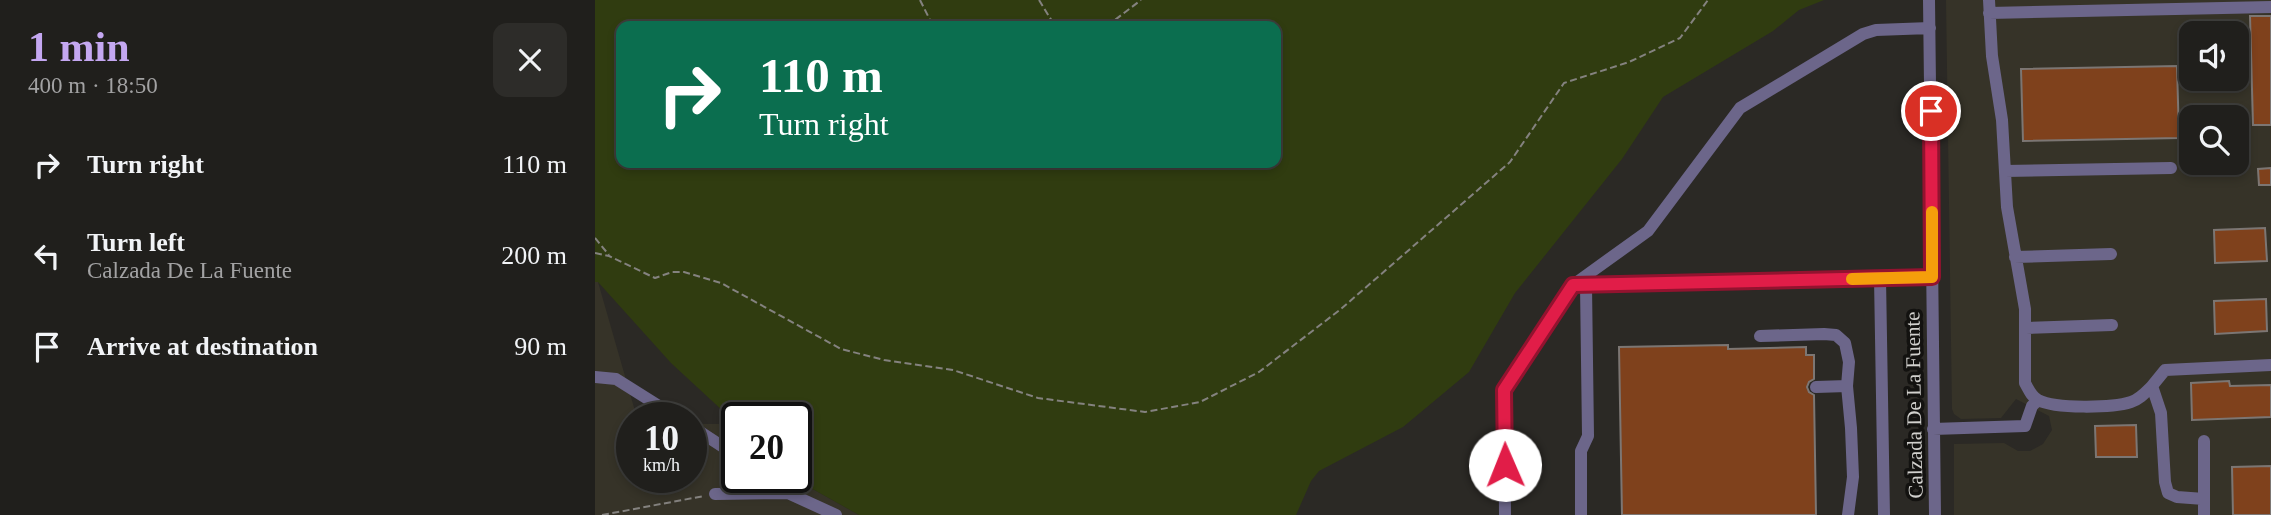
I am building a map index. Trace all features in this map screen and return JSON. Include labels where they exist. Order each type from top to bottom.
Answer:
[{"type":"street","name":"Calzada De La Fuente","points":[[1929,0],[1935,515]]},
{"type":"street","points":[[2271,7],[2228,4],[1989,7],[1992,56],[2003,120],[2005,171],[2026,328],[2025,383],[2030,394],[2056,406],[2129,403],[2141,398],[2165,370],[2271,365]]},
{"type":"street","points":[[1505,515],[1504,390],[1580,285],[1648,231],[1740,107],[1863,34],[1876,30],[1930,28]]},
{"type":"street","points":[[2005,171],[2171,168]]},
{"type":"street","points":[[2015,257],[2111,254]]},
{"type":"street","points":[[1580,285],[1932,277]]},
{"type":"street","points":[[1880,278],[1884,515]]},
{"type":"street","points":[[1580,285],[1588,436],[1581,451],[1581,515]]},
{"type":"street","points":[[2026,328],[2112,326]]},
{"type":"street","points":[[1760,336],[1836,335],[1845,343],[1849,362],[1847,386],[1853,477],[1848,515]]},
{"type":"street","points":[[595,377],[616,379],[653,402]]},
{"type":"street","points":[[1816,387],[1847,386]]},
{"type":"street","points":[[2152,386],[2161,413],[2165,482],[2168,492],[2177,497],[2204,499]]},
{"type":"street","points":[[1933,429],[2025,426],[2032,406],[2038,400]]},
{"type":"street","points":[[2204,441],[2204,515]]},
{"type":"street","points":[[715,494],[787,494],[836,515]]},
{"type":"path","points":[[920,0],[930,21]]},
{"type":"path","points":[[1039,0],[1052,21]]},
{"type":"path","points":[[1114,21],[1141,0]]},
{"type":"path","points":[[595,253],[609,256],[655,278],[672,272],[684,272],[721,283],[818,338],[860,355],[953,370],[1038,398],[1145,412],[1199,402],[1259,372],[1341,309],[1510,162],[1565,83],[1629,62],[1680,38],[1708,0]]},
{"type":"path","points":[[595,238],[609,256]]},
{"type":"path","points":[[602,515],[715,494]]},
{"type":"shaded area","points":[[1946,0],[2271,0],[2271,515],[1954,515],[1954,444],[2004,443],[2018,451],[2030,451],[2043,444],[2052,430],[2049,416],[2016,399],[2001,418],[1961,419],[1954,414]]},
{"type":"shaded area","points":[[595,282],[598,282],[632,402],[616,402],[616,493],[707,493],[707,424],[721,424],[721,493],[812,493],[812,489],[859,515],[595,515]]},
{"type":"green space","points":[[595,0],[1824,0],[1799,10],[1773,31],[1663,97],[1622,159],[1515,293],[1469,372],[1403,427],[1319,471],[1311,481],[1296,515],[859,515],[812,489],[812,402],[721,402],[721,409],[671,363],[598,282],[595,282]]},
{"type":"building","points":[[2250,16],[2271,16],[2271,125],[2253,125]]},
{"type":"building","points":[[2177,66],[2179,138],[2023,141],[2021,69]]},
{"type":"building","points":[[2271,168],[2271,185],[2259,185],[2258,169]]},
{"type":"building","points":[[2265,228],[2267,261],[2215,263],[2214,230]]},
{"type":"building","points":[[2266,299],[2267,331],[2215,334],[2214,301]]},
{"type":"building","points":[[1728,345],[1728,349],[1806,347],[1806,355],[1814,355],[1814,379],[1807,387],[1814,395],[1816,515],[1622,515],[1619,347]]},
{"type":"building","points":[[2229,381],[2230,386],[2271,385],[2271,417],[2192,420],[2191,383]]},
{"type":"building","points":[[2136,425],[2137,457],[2096,457],[2095,426]]},
{"type":"building","points":[[2271,466],[2271,515],[2233,515],[2232,467]]},
{"type":"slow traffic","points":[[1852,279],[1932,277],[1932,212]]},
{"type":"route","points":[[1505,465],[1504,390],[1573,285],[1932,277],[1931,111]]}]
